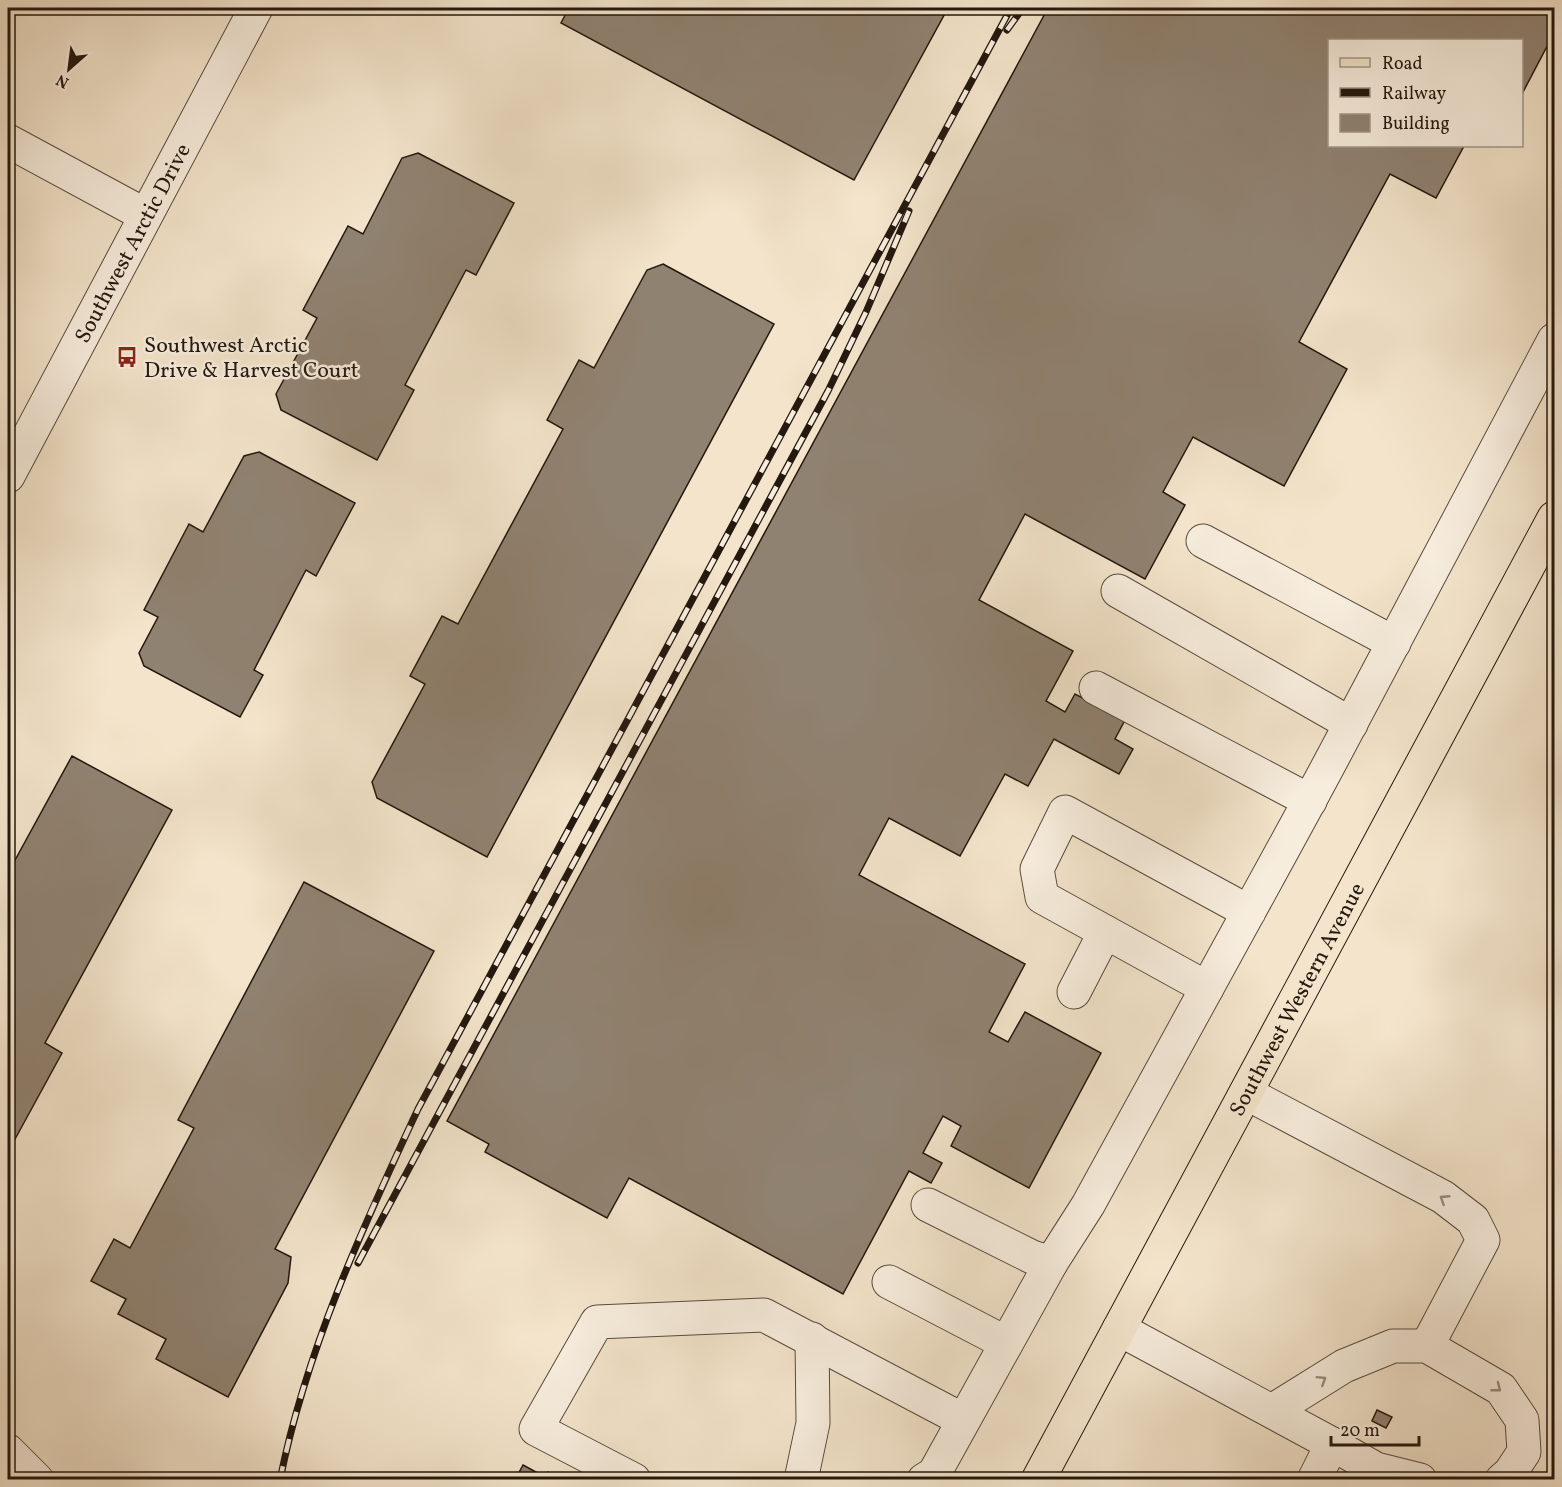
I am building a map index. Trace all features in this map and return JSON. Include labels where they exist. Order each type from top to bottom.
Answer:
[{"type":"main road","name":"Southwest Western Avenue","points":[[1038,1479],[1554,518]]},
{"type":"street","name":"Southwest Arctic Drive","points":[[8,477],[256,8]]},
{"type":"street","points":[[8,141],[145,215]]},
{"type":"street","points":[[924,1479],[934,1474],[1051,1263],[1088,1205],[1310,801],[1554,340]]},
{"type":"street","points":[[1203,541],[1394,643]]},
{"type":"street","points":[[1118,591],[1351,723]]},
{"type":"street","points":[[1096,688],[1310,801]]},
{"type":"street","points":[[1207,988],[1042,897],[1037,869],[1065,812],[1249,912]]},
{"type":"street","points":[[1074,992],[1106,932]]},
{"type":"street","points":[[1246,1093],[1443,1197],[1473,1220],[1483,1240],[1427,1346]]},
{"type":"street","points":[[928,1205],[1032,1257],[1051,1263]]},
{"type":"street","points":[[889,1282],[1006,1343]]},
{"type":"street","points":[[634,1479],[537,1429],[597,1322],[764,1315],[963,1420]]},
{"type":"street","points":[[1119,1329],[1376,1469],[1420,1479]]},
{"type":"street","points":[[801,1479],[813,1423],[812,1339]]},
{"type":"street","points":[[1272,1411],[1344,1366],[1393,1346],[1427,1346],[1501,1389],[1522,1420],[1524,1452],[1510,1473],[1502,1479]]},
{"type":"street","points":[[1314,1479],[1332,1444]]},
{"type":"street","points":[[8,1451],[37,1479]]},
{"type":"building","points":[[569,8],[948,8],[854,180],[561,23]]},
{"type":"building","points":[[1048,8],[1554,8],[1554,33],[1523,92],[1523,39],[1328,39],[1328,147],[1463,147],[1436,198],[1390,174],[1299,342],[1347,369],[1284,486],[1193,437],[1163,492],[1185,505],[1145,579],[1025,514],[979,600],[1073,651],[1046,701],[1065,712],[1075,694],[1125,720],[1115,739],[1133,749],[1119,774],[1054,739],[1028,786],[1005,774],[960,856],[889,818],[859,875],[1025,964],[989,1032],[1008,1042],[1025,1012],[1101,1053],[1029,1188],[951,1146],[961,1126],[943,1116],[923,1153],[942,1163],[931,1183],[909,1171],[843,1294],[629,1178],[607,1218],[485,1152],[489,1144],[447,1121]]},
{"type":"building","points":[[418,153],[514,203],[476,275],[466,270],[405,385],[414,390],[377,460],[281,410],[276,394],[317,318],[303,310],[348,226],[363,234],[402,158]]},
{"type":"building","points":[[663,264],[774,324],[487,857],[377,798],[372,782],[425,684],[410,676],[442,616],[458,624],[563,429],[547,420],[579,360],[594,368],[647,270]]},
{"type":"building","points":[[259,452],[355,503],[316,576],[306,570],[254,670],[263,675],[240,717],[144,666],[139,653],[158,617],[144,610],[189,524],[203,532],[244,456]]},
{"type":"building","points":[[72,756],[172,810],[45,1043],[62,1053],[8,1152],[8,873]]},
{"type":"building","points":[[304,882],[434,951],[275,1249],[291,1257],[288,1283],[228,1397],[156,1359],[166,1339],[118,1314],[126,1299],[91,1281],[114,1239],[130,1248],[194,1128],[178,1120]]},
{"type":"building","points":[[1377,1410],[1392,1417],[1386,1428],[1372,1421]]},
{"type":"building","points":[[523,1465],[545,1477],[548,1472],[562,1480],[515,1480]]},
{"type":"railway","points":[[280,1480],[291,1432],[320,1337],[376,1199],[418,1109],[1011,8]]},
{"type":"railway","points":[[1007,30],[1023,8]]},
{"type":"railway","points":[[358,1263],[828,391],[866,312],[909,211]]},
{"type":"place","name":"Southwest Arctic Drive & Harvest Court","points":[[127,357]]}]
